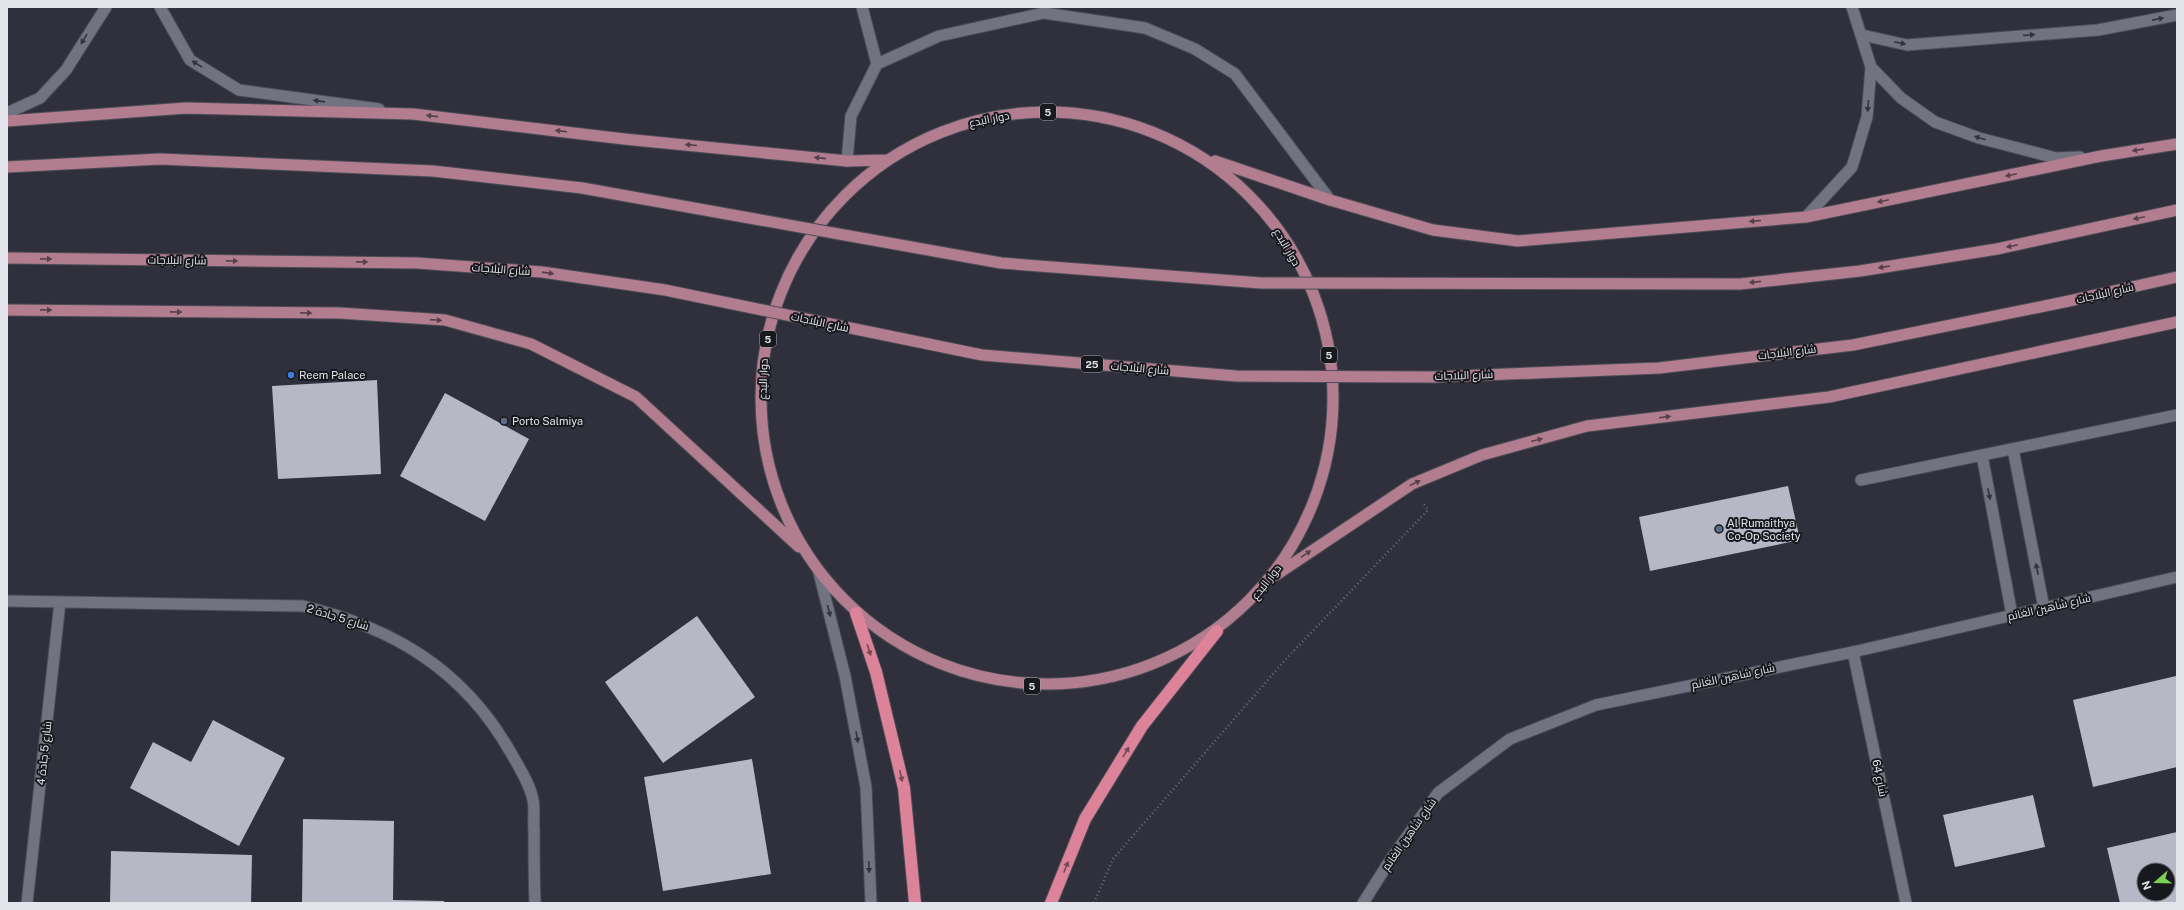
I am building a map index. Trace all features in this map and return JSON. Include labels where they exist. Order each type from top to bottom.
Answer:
[{"type":"highway","name":"5","points":[[856,613],[876,672],[904,788],[915,903]]},
{"type":"highway","name":"5","points":[[1051,903],[1085,819],[1142,726],[1216,631]]},
{"type":"main road","points":[[7,121],[186,108],[413,114],[624,139],[847,161],[887,160]]},
{"type":"main road","name":"دوار البدع","points":[[1036,111],[1102,117],[1165,137],[1210,160],[1239,186],[1274,225],[1312,290],[1331,363],[1331,438],[1312,511],[1274,576],[1247,605],[1216,631],[1130,674],[1034,686],[938,665],[856,613],[819,573],[804,551],[775,491],[762,425],[763,358],[780,292],[812,233],[845,197],[887,160],[910,145],[972,121],[1036,111]]},
{"type":"main road","points":[[1210,160],[1330,200],[1433,230],[1518,241],[1806,217],[2100,156],[2177,144]]},
{"type":"main road","points":[[7,167],[160,159],[433,171],[582,188],[1001,263],[1261,283],[1740,284],[1860,271],[1997,249],[2177,210]]},
{"type":"main road","name":"شارع البلاجات","points":[[7,258],[417,263],[542,272],[665,290],[982,355],[1236,376],[1433,377],[1659,368],[1853,345],[2069,301],[2177,277]]},
{"type":"main road","points":[[7,310],[340,313],[445,320],[531,344],[636,397],[804,551]]},
{"type":"main road","points":[[1274,576],[1412,484],[1482,455],[1587,426],[1830,396],[2177,322]]},
{"type":"street","points":[[7,113],[40,98],[66,70],[106,7]]},
{"type":"street","points":[[160,7],[190,60],[239,90],[413,114]]},
{"type":"street","points":[[862,7],[877,64]]},
{"type":"street","points":[[1806,217],[1852,167],[1866,117],[1871,67],[1852,7]]},
{"type":"street","points":[[847,161],[851,116],[877,64],[939,36],[1043,10],[1145,28],[1195,49],[1235,74],[1330,200]]},
{"type":"street","points":[[1862,35],[1907,45],[2098,30],[2177,15]]},
{"type":"street","points":[[1871,67],[1901,98],[1935,122],[1979,138],[2056,158],[2100,156]]},
{"type":"street","points":[[1861,480],[2177,414]]},
{"type":"street","points":[[2013,449],[2044,608]]},
{"type":"street","points":[[1982,455],[2012,615]]},
{"type":"street","points":[[819,573],[845,676],[866,787],[871,903]]},
{"type":"street","name":"شارع شاهين الغانم","points":[[1363,903],[1388,862],[1438,793],[1510,738],[1596,705],[1853,652],[2177,577]]},
{"type":"street","name":"شارع 5 جادة 2","points":[[7,601],[303,606],[338,615],[372,627],[404,644],[434,664],[460,686],[483,711],[503,739],[520,768],[533,800],[535,903]]},
{"type":"street","name":"شارع 5 جادة 4","points":[[27,903],[60,602]]},
{"type":"street","name":"شارع 64","points":[[1853,652],[1906,903]]},
{"type":"path","points":[[1094,903],[1113,859],[1286,659],[1428,510],[1412,484]]},
{"type":"building","points":[[377,380],[381,474],[278,479],[272,386]]},
{"type":"building","points":[[445,393],[529,439],[485,521],[400,476]]},
{"type":"building","name":"Al Rumaithya Co-Op Society","points":[[1788,486],[1800,540],[1650,571],[1639,517]]},
{"type":"building","points":[[697,616],[755,697],[663,763],[605,682]]},
{"type":"building","points":[[2176,676],[2177,767],[2093,787],[2073,700]]},
{"type":"building","points":[[213,720],[285,758],[239,846],[130,788],[153,742],[191,762]]},
{"type":"building","points":[[752,759],[771,874],[663,891],[644,777]]},
{"type":"building","points":[[2033,795],[2045,847],[1955,867],[1943,815]]},
{"type":"building","points":[[303,819],[394,821],[393,900],[444,901],[444,903],[302,903]]},
{"type":"building","points":[[2177,832],[2177,903],[2120,903],[2107,848]]},
{"type":"building","points":[[111,851],[252,855],[251,903],[110,903]]},
{"type":"place","name":"Reem Palace","points":[[291,375]]},
{"type":"place","name":"Porto Salmiya","points":[[504,421]]},
{"type":"place","name":"Al Rumaithya Co-Op Society","points":[[1719,529]]}]
